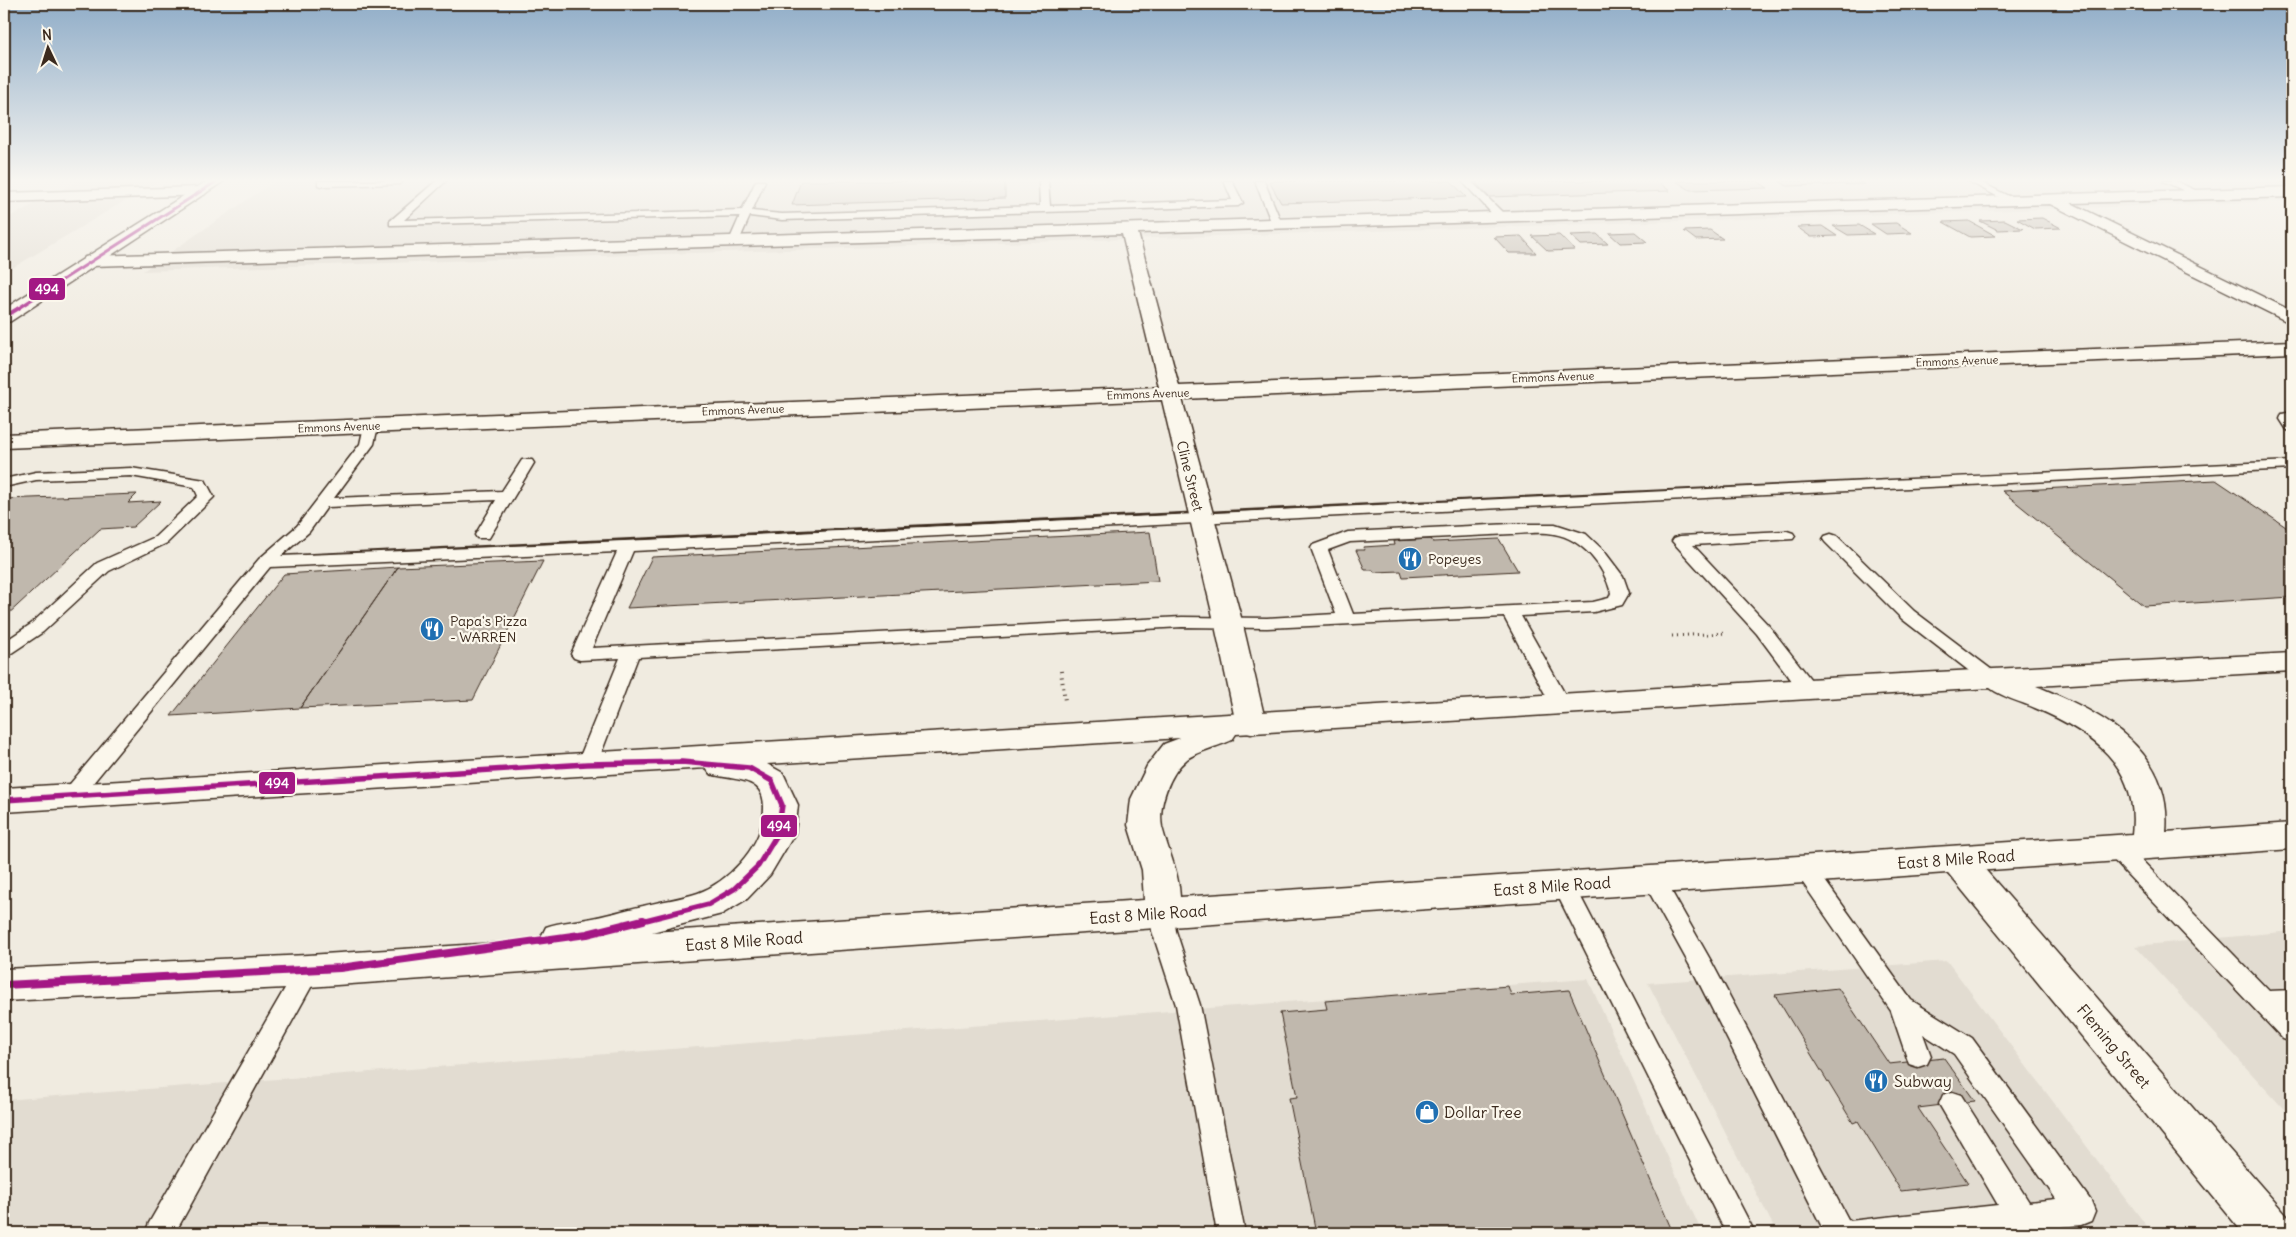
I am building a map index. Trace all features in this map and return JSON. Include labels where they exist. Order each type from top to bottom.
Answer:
[{"type":"main road","points":[[4,317],[12,308],[127,239]]},
{"type":"main road","points":[[91,262],[835,239]]},
{"type":"main road","name":"Cline Street","points":[[1136,239],[1169,393],[1228,621],[1251,724]]},
{"type":"main road","points":[[2131,239],[2292,318]]},
{"type":"main road","name":"Emmons Avenue","points":[[4,441],[2292,347]]},
{"type":"main road","points":[[4,800],[1808,689],[2292,662]]},
{"type":"main road","points":[[1993,680],[2077,714],[2108,736],[2131,760],[2143,781],[2150,811],[2132,847]]},
{"type":"main road","points":[[1162,913],[1162,891],[1159,870],[1145,824],[1147,799],[1158,774],[1175,752],[1202,739],[1251,724]]},
{"type":"main road","points":[[324,969],[587,934],[709,904],[734,889],[758,866],[778,833],[782,805],[772,781],[749,768],[682,762],[588,764]]},
{"type":"main road","name":"East 8 Mile Road","points":[[4,985],[324,969],[2292,836]]},
{"type":"main road","name":"Fleming Street","points":[[1956,859],[2272,1233]]},
{"type":"lane","points":[[2292,416],[2287,417],[2292,428]]},
{"type":"lane","points":[[72,795],[265,562],[303,529],[367,444],[371,426]]},
{"type":"lane","points":[[483,535],[527,463]]},
{"type":"lane","points":[[265,562],[627,547],[1550,500],[2292,465]]},
{"type":"lane","points":[[4,483],[36,476],[131,472],[200,483],[206,497],[161,540],[103,567],[37,628],[4,650]]},
{"type":"lane","points":[[322,503],[507,495]]},
{"type":"lane","points":[[627,547],[580,654],[1228,621],[1266,623],[1594,607],[1616,601],[1620,593],[1615,576],[1598,554],[1580,537],[1555,529],[1511,529],[1348,537],[1319,548],[1346,619]]},
{"type":"lane","points":[[1787,536],[1680,541],[1762,630],[1808,689]]},
{"type":"lane","points":[[1831,539],[1908,614],[1993,680]]},
{"type":"lane","points":[[1510,611],[1561,704]]},
{"type":"lane","points":[[588,764],[632,652]]},
{"type":"lane","points":[[2132,847],[2264,1002],[2292,1031]]},
{"type":"lane","points":[[1805,870],[1902,1006],[1918,1056]]},
{"type":"lane","points":[[1653,879],[1703,968],[1840,1233]]},
{"type":"lane","points":[[1564,886],[1741,1233]]},
{"type":"lane","points":[[1162,913],[1164,931],[1188,1006],[1231,1233]]},
{"type":"lane","points":[[159,1233],[324,969]]},
{"type":"lane","points":[[2264,1002],[2292,1000]]},
{"type":"lane","points":[[1854,1233],[2081,1211],[1963,1046],[1902,1006]]},
{"type":"lane","points":[[1952,1104],[2022,1217]]},
{"type":"path","points":[[1061,671],[1063,684]]},
{"type":"shaded area","points":[[4,239],[61,239],[4,273]]},
{"type":"shaded area","points":[[190,239],[1134,239],[143,271]]},
{"type":"shaded area","points":[[2292,931],[2292,1118],[2135,946]]},
{"type":"shaded area","points":[[1947,961],[2152,1233],[1777,1233],[1648,983]]},
{"type":"shaded area","points":[[1588,979],[1702,1233],[4,1233],[4,1100]]},
{"type":"building","points":[[1496,239],[1523,239],[1536,253],[1509,253]]},
{"type":"building","points":[[1535,239],[1563,239],[1575,250],[1548,251]]},
{"type":"building","points":[[1574,239],[1602,239],[1608,244],[1581,245]]},
{"type":"building","points":[[1615,239],[1643,239],[1647,242],[1620,243]]},
{"type":"building","points":[[1694,239],[1723,239],[1696,240]]},
{"type":"building","points":[[2216,480],[2292,531],[2292,597],[2144,606],[2002,491]]},
{"type":"building","points":[[137,494],[128,503],[161,501],[133,527],[100,529],[4,618],[4,499]]},
{"type":"building","points":[[1150,532],[1158,581],[627,608],[652,557]]},
{"type":"building","points":[[1431,539],[1433,542],[1499,539],[1518,571],[1403,577],[1401,571],[1374,572],[1373,570],[1365,570],[1356,550],[1364,550],[1363,547],[1395,545],[1394,541]]},
{"type":"building","points":[[543,561],[473,700],[300,708],[398,567]]},
{"type":"building","points":[[398,567],[300,708],[171,716],[284,574]]},
{"type":"building","points":[[1508,986],[1511,995],[1569,990],[1673,1233],[1316,1233],[1289,1098],[1297,1097],[1280,1013],[1327,1009],[1325,1001]]},
{"type":"building","points":[[1838,988],[1889,1064],[1944,1058],[1975,1101],[1918,1108],[1968,1183],[1901,1191],[1858,1121],[1853,1123],[1775,995]]},
{"type":"transit line","name":"494","points":[[4,317],[127,239]]},
{"type":"transit line","name":"494","points":[[4,800],[587,764],[682,762],[749,768],[772,781],[782,805],[778,833],[758,866],[734,889],[709,904],[587,934],[340,968],[4,985]]},
{"type":"place","name":"Popeyes","points":[[1410,559]]},
{"type":"place","name":"Papa's Pizza - WARREN","points":[[432,629]]},
{"type":"place","name":"Subway","points":[[1876,1081]]},
{"type":"place","name":"Dollar Tree","points":[[1427,1112]]}]
